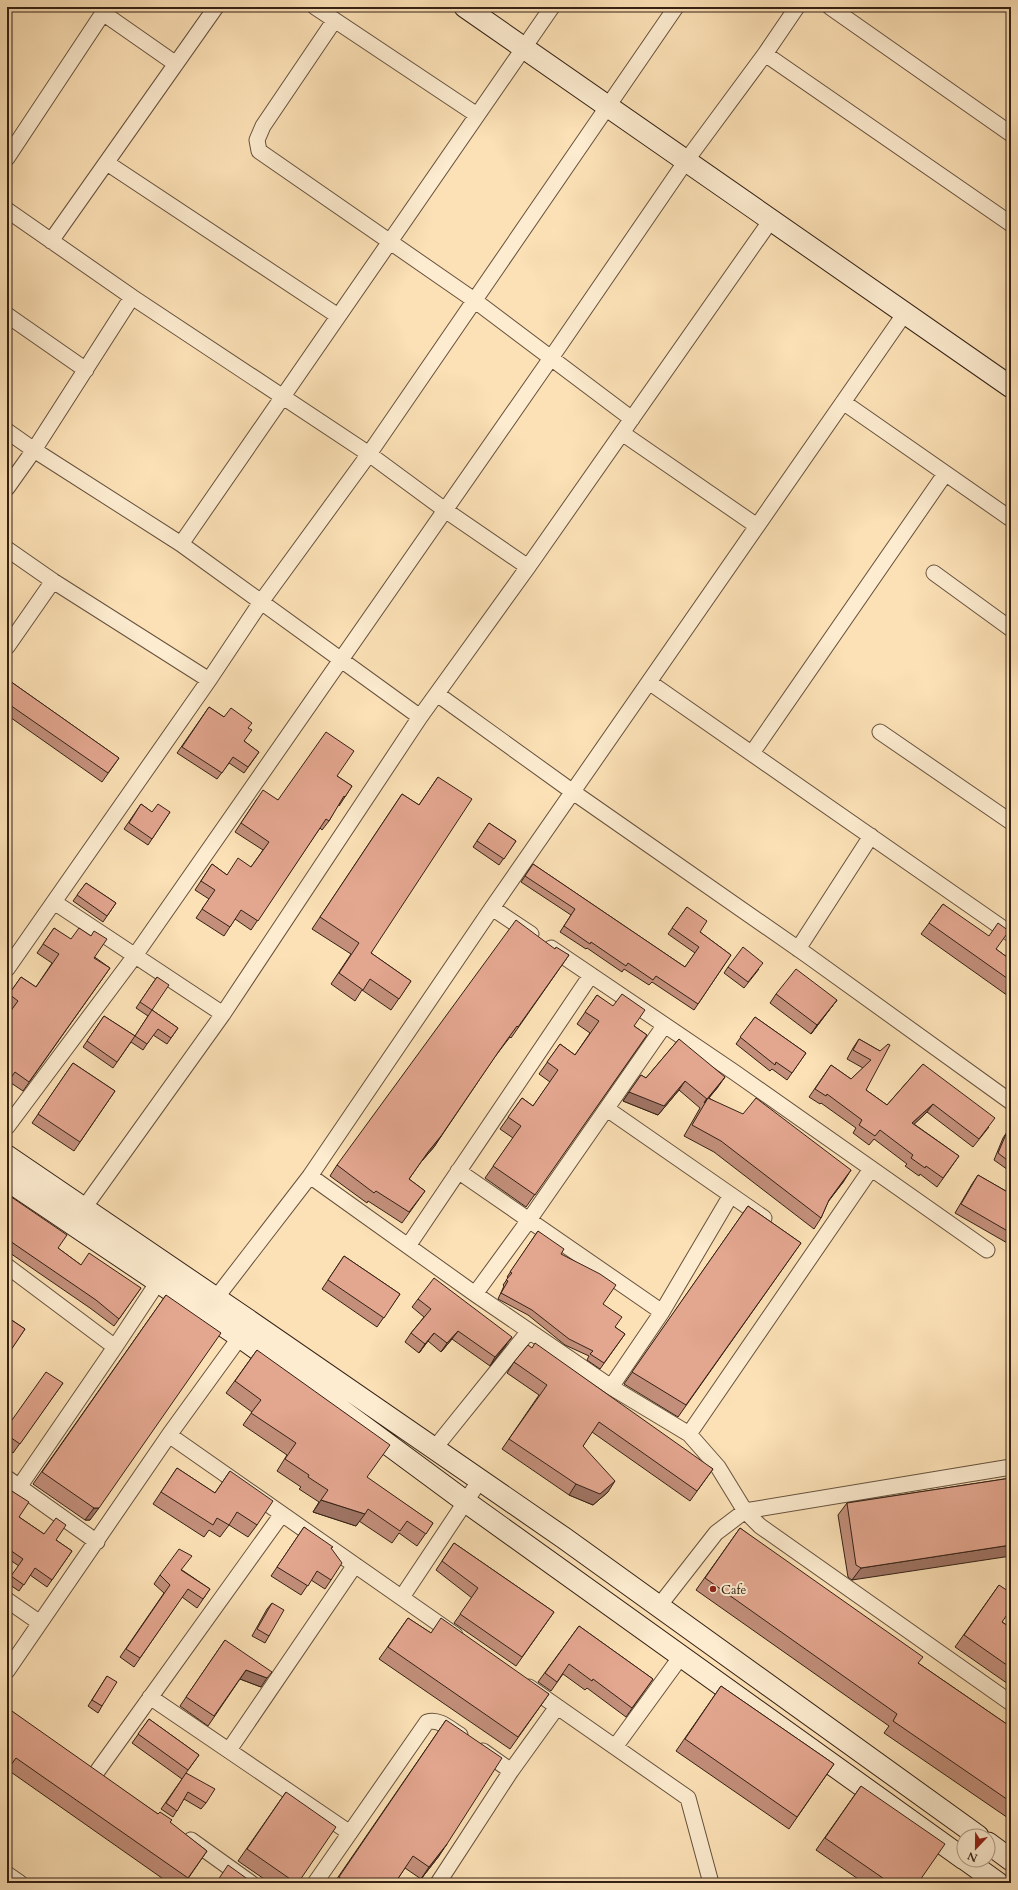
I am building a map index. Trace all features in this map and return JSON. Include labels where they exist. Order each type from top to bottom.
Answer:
[{"type":"street","points":[[51,241],[216,7]]},
{"type":"street","points":[[315,7],[477,115]]},
{"type":"street","points":[[465,7],[1011,387]]},
{"type":"street","points":[[180,544],[552,7]]},
{"type":"street","points":[[7,969],[209,680],[261,602],[369,454],[474,300],[609,107],[676,7]]},
{"type":"street","points":[[7,1126],[134,957],[551,358],[686,161],[765,54],[797,7]]},
{"type":"street","points":[[830,7],[1011,134]]},
{"type":"street","points":[[7,158],[105,10],[176,64]]},
{"type":"street","points":[[334,20],[263,126],[258,140],[259,151],[474,300],[632,419]]},
{"type":"street","points":[[765,54],[1011,224]]},
{"type":"street","points":[[107,163],[338,316]]},
{"type":"street","points":[[7,210],[132,297],[369,454],[445,510],[528,567]]},
{"type":"street","points":[[84,1208],[223,1014],[420,717],[528,567],[771,220]]},
{"type":"street","points":[[7,488],[34,450],[132,297]]},
{"type":"street","points":[[216,1298],[310,1176],[492,908],[905,313]]},
{"type":"street","points":[[7,315],[86,370]]},
{"type":"street","points":[[843,402],[1011,519]]},
{"type":"street","points":[[7,431],[180,544],[420,717]]},
{"type":"street","points":[[622,433],[757,526]]},
{"type":"street","points":[[752,753],[945,474]]},
{"type":"street","points":[[7,549],[53,581],[209,680]]},
{"type":"street","points":[[934,574],[1011,629]]},
{"type":"street","points":[[7,646],[53,581]]},
{"type":"street","points":[[649,682],[1011,934]]},
{"type":"street","points":[[437,694],[573,792],[798,949],[1011,1102]]},
{"type":"street","points":[[880,732],[1009,816]]},
{"type":"street","points":[[798,949],[871,836]]},
{"type":"street","points":[[54,902],[134,957],[223,1014]]},
{"type":"street","points":[[492,908],[734,1072],[987,1250]]},
{"type":"street","points":[[408,1246],[591,975]]},
{"type":"street","points":[[475,1294],[530,1220],[664,1026]]},
{"type":"street","points":[[607,1108],[775,1226]]},
{"type":"street","points":[[7,1156],[480,1480],[659,1606],[967,1828]]},
{"type":"street","points":[[689,1434],[870,1169]]},
{"type":"street","points":[[458,1172],[662,1312]]},
{"type":"street","points":[[310,1176],[475,1294],[610,1387],[689,1434],[718,1468],[746,1511],[760,1526],[1011,1703]]},
{"type":"street","points":[[7,1180],[240,1337],[318,1392],[466,1502],[682,1655],[956,1853]]},
{"type":"street","points":[[610,1387],[662,1312],[731,1195]]},
{"type":"street","points":[[800,1243],[813,1252]]},
{"type":"street","points":[[7,1266],[115,1347]]},
{"type":"street","points":[[97,1542],[13,1482],[115,1347],[158,1282]]},
{"type":"street","points":[[434,1449],[528,1331]]},
{"type":"street","points":[[7,1670],[97,1542],[169,1435],[240,1337]]},
{"type":"street","points":[[169,1435],[466,1643]]},
{"type":"street","points":[[659,1606],[716,1533],[746,1511],[1011,1467]]},
{"type":"street","points":[[402,1598],[480,1480]]},
{"type":"street","points":[[96,1773],[282,1514]]},
{"type":"street","points":[[229,1750],[355,1565]]},
{"type":"street","points":[[7,1600],[40,1623]]},
{"type":"street","points":[[615,1747],[682,1655]]},
{"type":"street","points":[[518,1679],[688,1798],[711,1883]]},
{"type":"street","points":[[150,1697],[350,1833]]},
{"type":"street","points":[[438,1883],[511,1771],[557,1707]]},
{"type":"street","points":[[315,1883],[427,1722],[432,1721],[443,1724],[511,1771]]},
{"type":"street","points":[[844,1773],[859,1750]]},
{"type":"street","points":[[84,1764],[109,1782]]},
{"type":"street","points":[[178,1831],[251,1883]]},
{"type":"street","points":[[996,1849],[1011,1860]]},
{"type":"street","points":[[977,1868],[998,1883]]},
{"type":"street","points":[[7,1874],[20,1883]]},
{"type":"building","points":[[7,679],[119,758],[108,773],[7,703]]},
{"type":"building","points":[[209,707],[224,717],[231,708],[252,723],[248,728],[252,730],[244,741],[259,752],[248,767],[233,757],[222,773],[182,747]]},
{"type":"building","points":[[326,732],[354,751],[337,776],[352,786],[329,821],[326,819],[258,921],[241,910],[230,927],[202,909],[215,890],[201,881],[212,864],[227,875],[238,858],[251,867],[269,842],[241,823],[263,790],[278,800]]},
{"type":"building","points":[[438,777],[472,799],[371,953],[411,981],[399,999],[370,979],[363,990],[339,973],[359,943],[320,917],[402,794],[419,805]]},
{"type":"building","points":[[141,804],[152,812],[158,804],[170,812],[152,839],[129,823]]},
{"type":"building","points":[[489,823],[516,841],[504,859],[477,841]]},
{"type":"building","points":[[533,864],[685,967],[699,947],[672,928],[687,907],[707,921],[700,932],[731,955],[698,1004],[656,976],[653,980],[628,963],[626,966],[564,926],[575,909],[525,876]]},
{"type":"building","points":[[86,883],[116,903],[107,916],[77,895]]},
{"type":"building","points":[[943,904],[989,936],[998,923],[1009,931],[996,949],[1011,960],[1011,981],[929,923]]},
{"type":"building","points":[[516,920],[555,949],[556,947],[569,955],[409,1179],[425,1191],[409,1212],[376,1191],[374,1193],[337,1165]]},
{"type":"building","points":[[54,928],[71,939],[79,928],[91,936],[94,931],[107,939],[94,958],[110,968],[29,1082],[15,1072],[7,1083],[7,1016],[18,1001],[9,994],[21,977],[36,987],[59,954],[43,944]]},
{"type":"building","points":[[743,947],[763,963],[748,982],[728,967]]},
{"type":"building","points":[[796,969],[837,1000],[817,1025],[776,994]]},
{"type":"building","points":[[157,977],[169,985],[152,1010],[140,1002]]},
{"type":"building","points":[[622,994],[645,1010],[634,1026],[647,1035],[535,1195],[493,1166],[521,1126],[508,1117],[522,1098],[533,1106],[558,1070],[547,1062],[560,1044],[575,1055],[599,1021],[585,1012],[597,995],[613,1006]]},
{"type":"building","points":[[152,1010],[178,1028],[171,1038],[158,1029],[147,1044],[135,1036]]},
{"type":"building","points":[[104,1016],[135,1036],[117,1062],[87,1041]]},
{"type":"building","points":[[755,1017],[806,1053],[792,1073],[776,1062],[775,1065],[740,1037]]},
{"type":"building","points":[[679,1039],[725,1077],[707,1099],[685,1081],[664,1106],[629,1092],[641,1075],[646,1078]]},
{"type":"building","points":[[859,1039],[880,1051],[888,1044],[890,1045],[866,1090],[887,1105],[923,1064],[995,1118],[979,1139],[933,1104],[912,1123],[959,1156],[943,1178],[911,1158],[913,1155],[880,1130],[875,1136],[859,1125],[862,1120],[827,1094],[826,1096],[815,1089],[831,1065],[851,1079],[871,1060],[853,1050]]},
{"type":"building","points":[[73,1063],[115,1091],[80,1142],[38,1114]]},
{"type":"building","points":[[708,1098],[743,1114],[756,1098],[851,1170],[829,1200],[821,1218],[721,1141],[692,1125]]},
{"type":"building","points":[[1007,1132],[1011,1135],[1011,1163],[998,1153]]},
{"type":"building","points":[[978,1175],[1011,1194],[1011,1233],[961,1204]]},
{"type":"building","points":[[7,1194],[67,1235],[58,1248],[81,1265],[89,1253],[141,1288],[119,1319],[96,1300],[7,1239]]},
{"type":"building","points":[[748,1206],[801,1243],[686,1405],[632,1372]]},
{"type":"building","points":[[538,1231],[564,1249],[561,1254],[600,1274],[616,1285],[603,1304],[622,1317],[615,1327],[625,1334],[604,1363],[590,1354],[593,1351],[569,1339],[532,1310],[501,1293],[508,1281],[506,1280],[512,1273],[510,1272]]},
{"type":"building","points":[[344,1256],[400,1294],[384,1318],[328,1280]]},
{"type":"building","points":[[434,1278],[512,1337],[495,1357],[458,1331],[447,1343],[434,1333],[425,1344],[411,1333],[431,1309],[418,1299]]},
{"type":"building","points":[[166,1295],[221,1333],[99,1508],[94,1508],[42,1472]]},
{"type":"building","points":[[7,1317],[25,1329],[11,1350],[7,1348]]},
{"type":"building","points":[[535,1343],[713,1469],[697,1491],[599,1422],[583,1446],[615,1481],[600,1494],[576,1484],[509,1439],[547,1385],[514,1362],[528,1345],[532,1348]]},
{"type":"building","points":[[257,1350],[390,1445],[367,1477],[433,1523],[426,1534],[407,1521],[400,1531],[368,1509],[365,1514],[321,1500],[328,1490],[285,1459],[296,1443],[251,1413],[261,1400],[235,1381]]},
{"type":"building","points":[[46,1372],[63,1383],[20,1444],[7,1435],[7,1427]]},
{"type":"building","points":[[177,1468],[215,1493],[230,1471],[273,1501],[257,1525],[237,1512],[229,1525],[217,1518],[213,1525],[161,1492]]},
{"type":"building","points":[[1011,1478],[1011,1545],[861,1568],[856,1565],[847,1503]]},
{"type":"building","points":[[7,1488],[29,1502],[19,1517],[44,1534],[56,1518],[66,1525],[56,1540],[72,1551],[52,1580],[35,1568],[24,1585],[11,1576],[23,1559],[7,1548]]},
{"type":"building","points":[[304,1527],[333,1547],[331,1548],[342,1563],[331,1580],[317,1571],[308,1586],[277,1567]]},
{"type":"building","points":[[740,1528],[923,1657],[918,1663],[1011,1727],[1011,1802],[893,1721],[897,1714],[705,1578]]},
{"type":"building","points":[[454,1543],[554,1612],[522,1657],[460,1614],[478,1588],[442,1561]]},
{"type":"building","points":[[179,1549],[192,1556],[181,1570],[210,1589],[203,1599],[188,1589],[140,1658],[126,1649],[170,1585],[160,1575]]},
{"type":"building","points":[[999,1585],[1011,1593],[1011,1609],[1002,1622],[1011,1628],[1011,1668],[964,1635]]},
{"type":"building","points":[[272,1603],[284,1610],[269,1636],[257,1629]]},
{"type":"building","points":[[408,1618],[431,1633],[441,1618],[549,1694],[518,1737],[388,1647]]},
{"type":"building","points":[[579,1626],[653,1679],[632,1708],[593,1679],[592,1681],[569,1664],[557,1682],[545,1673]]},
{"type":"building","points":[[7,1633],[12,1636],[7,1643]]},
{"type":"building","points":[[225,1640],[272,1672],[267,1678],[246,1670],[214,1716],[186,1697]]},
{"type":"building","points":[[107,1676],[117,1682],[102,1706],[92,1700]]},
{"type":"building","points":[[721,1686],[834,1764],[797,1817],[685,1739]]},
{"type":"building","points":[[9,1709],[158,1814],[160,1812],[172,1820],[170,1822],[207,1851],[188,1878],[16,1758],[8,1769],[7,1712]]},
{"type":"building","points":[[149,1719],[199,1755],[188,1770],[138,1734]]},
{"type":"building","points":[[446,1720],[502,1758],[447,1844],[429,1867],[413,1856],[395,1883],[346,1883],[339,1877]]},
{"type":"building","points":[[186,1773],[215,1789],[206,1803],[188,1792],[177,1811],[166,1803]]},
{"type":"building","points":[[861,1786],[945,1844],[918,1883],[890,1883],[825,1838]]},
{"type":"building","points":[[286,1792],[336,1827],[298,1883],[247,1849]]},
{"type":"building","points":[[228,1865],[253,1883],[216,1883]]},
{"type":"place","name":"Cafe","points":[[713,1589]]}]
